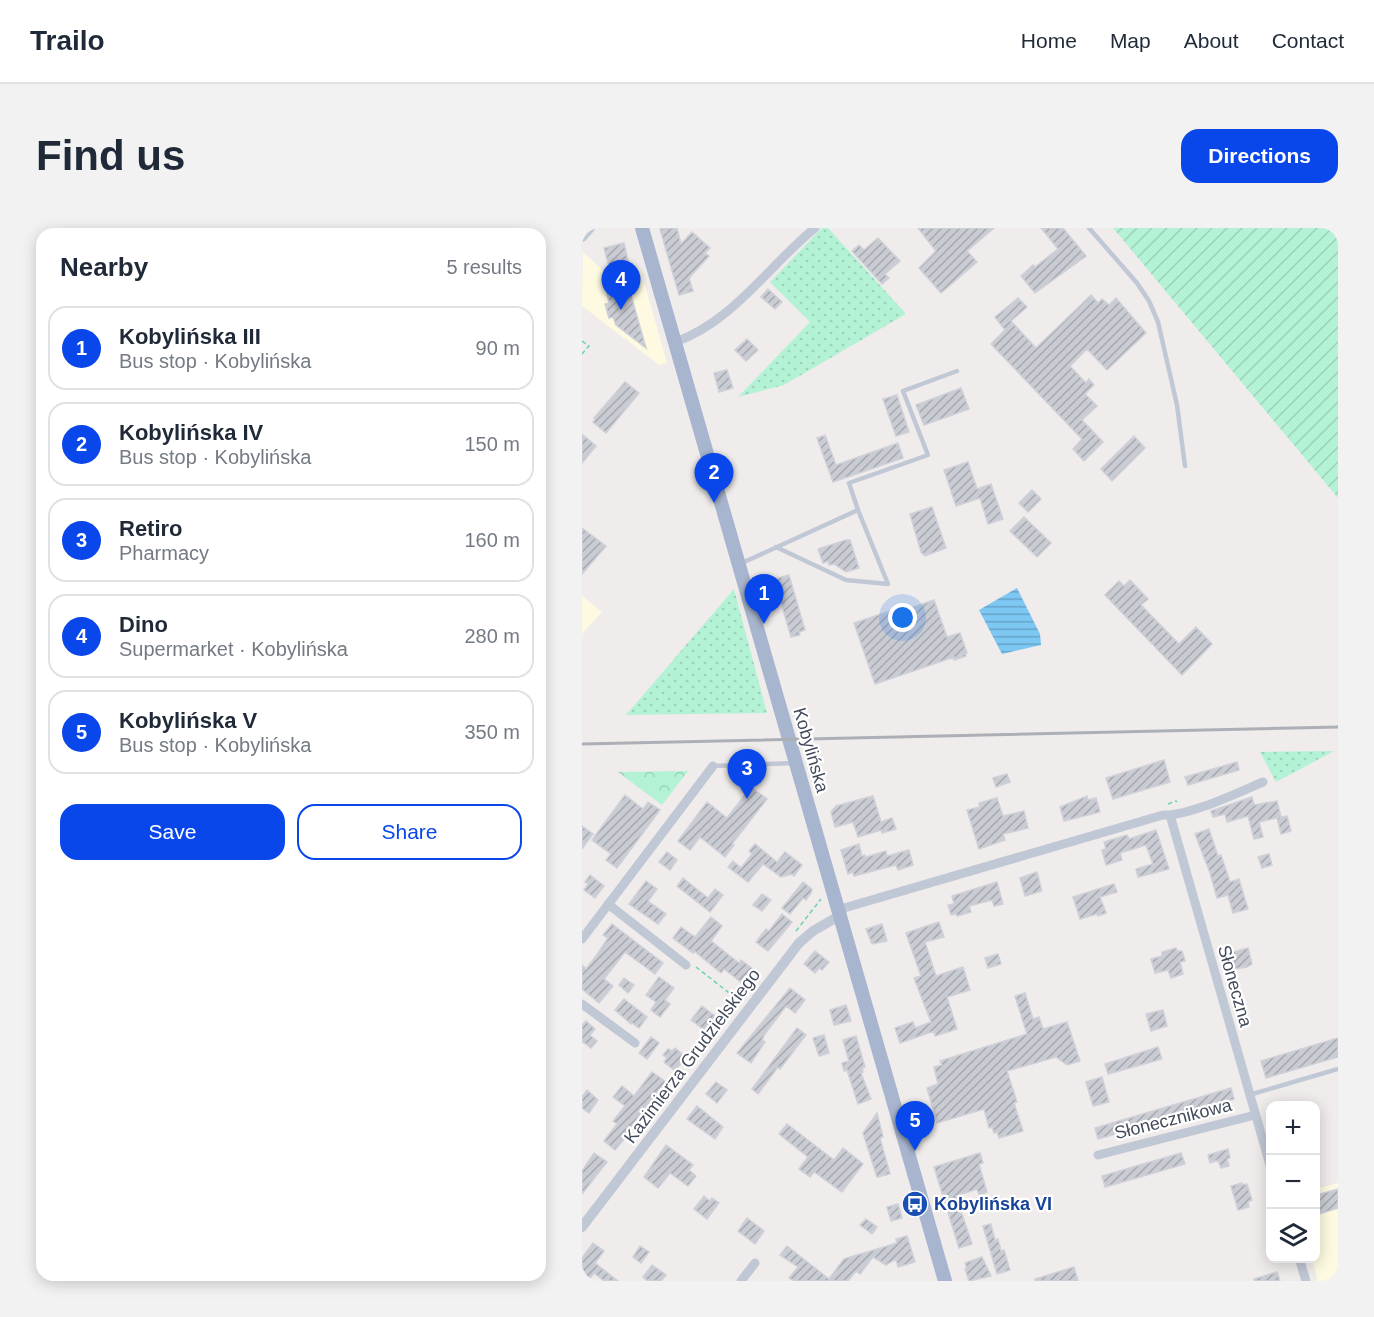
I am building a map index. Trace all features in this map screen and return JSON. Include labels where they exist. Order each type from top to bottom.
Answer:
[{"type":"main road","name":"Kobylińska","points":[[642,228],[945,1281]]},
{"type":"street","points":[[582,237],[590,228]]},
{"type":"street","points":[[675,342],[715,322],[815,228]]},
{"type":"street","points":[[582,939],[713,766]]},
{"type":"street","points":[[839,916],[844,908],[1154,817],[1170,816],[1204,806],[1263,782]]},
{"type":"street","name":"Słoneczna","points":[[1170,816],[1267,1155]]},
{"type":"street","points":[[608,904],[686,965]]},
{"type":"street","name":"Kazimierza Grudzielskiego","points":[[582,1227],[798,943],[839,916]]},
{"type":"street","points":[[582,1004],[635,1043]]},
{"type":"street","name":"Słonecznikowa","points":[[1098,1155],[1255,1115]]},
{"type":"street","points":[[741,1281],[755,1263]]},
{"type":"street","points":[[1301,1263],[1306,1281]]},
{"type":"lane","points":[[1089,228],[1137,283],[1149,301],[1158,322],[1177,405],[1185,466]]},
{"type":"lane","points":[[776,547],[846,580],[888,584],[849,483],[928,455],[903,391],[957,371]]},
{"type":"lane","points":[[739,564],[858,510]]},
{"type":"lane","points":[[713,766],[796,763]]},
{"type":"lane","points":[[1249,1095],[1338,1069]]},
{"type":"path","points":[[582,341],[589,346],[582,354]]},
{"type":"path","points":[[686,965],[696,967],[742,1003]]},
{"type":"shaded area","points":[[583,252],[609,276],[640,268],[667,363],[659,365],[582,306]]},
{"type":"shaded area","points":[[582,596],[602,612],[582,634]]},
{"type":"shaded area","points":[[1338,1183],[1338,1281],[1318,1281],[1313,1263],[1320,1263],[1320,1188]]},
{"type":"green space","points":[[822,228],[828,228],[906,314],[784,385],[738,397],[810,322],[770,282]]},
{"type":"green space","points":[[1113,228],[1338,228],[1338,498]]},
{"type":"green space","points":[[734,589],[767,713],[626,715]]},
{"type":"green space","points":[[1334,751],[1276,782],[1260,752]]},
{"type":"green space","points":[[688,771],[662,805],[618,772]]},
{"type":"water","points":[[1017,588],[1040,634],[1041,645],[1002,654],[979,610]]},
{"type":"building","points":[[677,228],[681,244],[692,232],[710,248],[705,253],[709,256],[689,278],[693,291],[679,295],[660,229]]},
{"type":"building","points":[[918,228],[994,228],[967,251],[977,262],[941,293],[919,268],[936,251]]},
{"type":"building","points":[[1041,228],[1063,228],[1086,256],[1035,293],[1021,276],[1033,265],[1035,267],[1058,249]]},
{"type":"building","points":[[878,238],[900,261],[885,274],[889,278],[882,284],[852,251],[859,245],[864,250]]},
{"type":"building","points":[[624,243],[629,265],[622,267],[623,271],[611,274],[604,248]]},
{"type":"building","points":[[629,288],[646,348],[616,325],[613,317],[609,318],[605,304],[609,303],[607,294]]},
{"type":"building","points":[[768,289],[782,302],[775,309],[761,297]]},
{"type":"building","points":[[1091,295],[1098,303],[1102,299],[1109,305],[1116,298],[1146,333],[1107,370],[1087,349],[1070,366],[1086,383],[1089,379],[1094,385],[1085,394],[1097,406],[1082,420],[1103,442],[1084,461],[1073,449],[1082,439],[991,344],[1005,330],[995,317],[1018,298],[1027,307],[1011,321],[1036,348]]},
{"type":"building","points":[[747,339],[758,350],[746,361],[735,350]]},
{"type":"building","points":[[727,370],[733,388],[719,392],[714,373]]},
{"type":"building","points":[[625,382],[639,393],[606,433],[593,422],[594,418]]},
{"type":"building","points":[[961,388],[969,409],[924,425],[916,405]]},
{"type":"building","points":[[897,395],[909,432],[896,436],[883,399]]},
{"type":"building","points":[[582,434],[596,446],[582,463]]},
{"type":"building","points":[[825,435],[836,465],[898,443],[903,458],[833,482],[817,438]]},
{"type":"building","points":[[1134,436],[1145,448],[1112,481],[1101,469]]},
{"type":"building","points":[[968,462],[977,489],[991,484],[1003,519],[988,524],[980,498],[956,506],[944,470]]},
{"type":"building","points":[[1032,490],[1041,499],[1028,512],[1019,503]]},
{"type":"building","points":[[932,507],[946,548],[925,556],[921,552],[910,514]]},
{"type":"building","points":[[1024,517],[1051,543],[1037,557],[1010,531]]},
{"type":"building","points":[[582,528],[606,546],[582,574]]},
{"type":"building","points":[[850,540],[859,568],[846,572],[834,564],[829,565],[828,561],[823,563],[818,549]]},
{"type":"building","points":[[789,575],[805,630],[799,632],[800,635],[791,637],[774,579]]},
{"type":"building","points":[[1130,580],[1148,599],[1141,605],[1179,644],[1196,627],[1212,644],[1182,675],[1105,595],[1119,581],[1124,586]]},
{"type":"building","points":[[934,600],[947,637],[960,633],[966,656],[954,660],[954,657],[875,684],[854,623],[890,611],[891,615]]},
{"type":"building","points":[[1164,760],[1170,782],[1113,799],[1106,778]]},
{"type":"building","points":[[1237,762],[1239,770],[1188,785],[1185,777]]},
{"type":"building","points":[[1007,774],[1010,782],[996,787],[993,778]]},
{"type":"building","points":[[751,787],[767,799],[732,844],[734,845],[725,857],[700,837],[690,850],[678,841],[707,802],[727,818]]},
{"type":"building","points":[[625,795],[643,809],[648,802],[660,810],[617,868],[606,860],[611,854],[592,840]]},
{"type":"building","points":[[873,796],[881,822],[892,818],[896,829],[882,833],[881,830],[858,837],[853,822],[835,827],[831,812],[836,806]]},
{"type":"building","points":[[1087,796],[1088,800],[1096,798],[1100,812],[1064,821],[1060,807]]},
{"type":"building","points":[[1252,797],[1254,805],[1277,801],[1281,817],[1259,822],[1263,837],[1254,839],[1248,816],[1227,822],[1225,814],[1213,817],[1211,811]]},
{"type":"building","points":[[997,798],[1003,816],[1024,811],[1028,828],[1003,834],[1005,840],[979,849],[967,810],[980,807],[979,803]]},
{"type":"building","points":[[1287,816],[1291,831],[1281,834],[1277,818]]},
{"type":"building","points":[[582,826],[593,834],[582,849]]},
{"type":"building","points":[[1209,829],[1230,882],[1239,879],[1248,909],[1233,913],[1228,895],[1217,898],[1195,834]]},
{"type":"building","points":[[1156,830],[1169,869],[1138,877],[1136,869],[1153,864],[1146,845],[1120,853],[1122,860],[1106,865],[1102,850],[1106,849],[1104,842],[1127,835],[1129,839]]},
{"type":"building","points":[[755,844],[777,862],[785,852],[802,865],[794,876],[792,874],[781,877],[763,864],[748,882],[728,867],[733,861],[741,868],[752,854],[749,851]]},
{"type":"building","points":[[859,844],[862,856],[866,857],[886,851],[887,856],[909,850],[913,865],[898,870],[896,865],[854,876],[853,872],[848,874],[841,850]]},
{"type":"building","points":[[667,852],[677,860],[670,870],[659,862]]},
{"type":"building","points":[[1269,854],[1272,865],[1262,868],[1258,857]]},
{"type":"building","points":[[1037,872],[1042,891],[1025,896],[1020,878]]},
{"type":"building","points":[[590,875],[604,886],[595,898],[584,890],[588,884],[585,882]]},
{"type":"building","points":[[683,878],[708,898],[715,889],[723,895],[710,912],[677,886]]},
{"type":"building","points":[[646,881],[657,889],[648,901],[666,914],[658,924],[629,904]]},
{"type":"building","points":[[803,882],[812,889],[811,893],[806,900],[803,898],[790,914],[782,908]]},
{"type":"building","points":[[997,882],[1003,904],[994,906],[992,900],[969,906],[971,912],[957,916],[956,914],[951,915],[948,905],[954,904],[952,896]]},
{"type":"building","points":[[1114,884],[1117,892],[1100,897],[1106,913],[1080,919],[1073,897]]},
{"type":"building","points":[[762,894],[771,900],[762,911],[753,905]]},
{"type":"building","points":[[782,914],[792,922],[768,951],[756,942],[766,929],[769,931]]},
{"type":"building","points":[[711,917],[722,926],[711,941],[739,963],[741,960],[753,969],[742,983],[724,969],[721,973],[694,951],[693,953],[673,938],[681,927],[695,937]]},
{"type":"building","points":[[939,922],[944,937],[925,942],[936,976],[963,967],[970,990],[947,997],[957,1029],[935,1036],[934,1031],[900,1043],[895,1028],[913,1022],[915,1028],[931,1022],[914,978],[921,976],[906,933]]},
{"type":"building","points":[[612,924],[663,963],[655,974],[625,952],[604,979],[613,986],[599,1003],[582,989],[582,965],[586,969],[596,956],[608,938],[603,935]]},
{"type":"building","points":[[882,924],[887,941],[872,944],[866,929]]},
{"type":"building","points":[[1176,948],[1177,951],[1182,951],[1185,961],[1180,962],[1183,974],[1171,978],[1168,970],[1155,973],[1151,959],[1162,956],[1162,952]]},
{"type":"building","points":[[1248,948],[1252,964],[1234,969],[1230,953]]},
{"type":"building","points":[[815,951],[829,962],[822,970],[819,968],[815,973],[804,964]]},
{"type":"building","points":[[998,954],[1001,964],[988,968],[985,958]]},
{"type":"building","points":[[659,977],[674,988],[665,1000],[670,1004],[660,1017],[651,1010],[656,1002],[646,995]]},
{"type":"building","points":[[624,978],[634,985],[628,993],[619,985]]},
{"type":"building","points":[[790,988],[805,1000],[795,1013],[786,1006],[765,1034],[762,1040],[765,1042],[751,1063],[737,1053]]},
{"type":"building","points":[[1025,993],[1033,1019],[1039,1017],[1043,1029],[1067,1022],[1080,1061],[1067,1065],[1056,1057],[1007,1071],[1023,1131],[999,1138],[992,1127],[989,1128],[984,1109],[937,1123],[927,1088],[938,1084],[934,1067],[942,1065],[940,1061],[1027,1034],[1015,996]]},
{"type":"building","points":[[624,999],[647,1017],[639,1028],[615,1010]]},
{"type":"building","points":[[846,1005],[851,1021],[834,1025],[830,1010]]},
{"type":"building","points":[[702,1006],[716,1017],[706,1031],[691,1020]]},
{"type":"building","points":[[1163,1010],[1167,1026],[1151,1031],[1146,1014]]},
{"type":"building","points":[[586,1021],[595,1029],[590,1035],[597,1041],[591,1048],[582,1043],[582,1025]]},
{"type":"building","points":[[797,1028],[806,1035],[758,1094],[752,1089]]},
{"type":"building","points":[[824,1035],[829,1053],[819,1056],[813,1038]]},
{"type":"building","points":[[856,1036],[865,1067],[862,1068],[861,1073],[871,1099],[858,1104],[847,1070],[844,1071],[842,1063],[849,1061],[843,1040]]},
{"type":"building","points":[[651,1037],[659,1043],[647,1059],[639,1053]]},
{"type":"building","points":[[1338,1038],[1338,1057],[1266,1078],[1261,1061]]},
{"type":"building","points":[[1158,1047],[1162,1059],[1108,1074],[1105,1064]]},
{"type":"building","points":[[675,1048],[686,1057],[675,1071],[664,1062],[667,1058],[663,1055],[668,1049],[672,1051]]},
{"type":"building","points":[[652,1072],[666,1082],[615,1150],[604,1141],[617,1124],[613,1121],[625,1106],[613,1097],[622,1086],[634,1096]]},
{"type":"building","points":[[1102,1077],[1109,1102],[1093,1106],[1086,1082]]},
{"type":"building","points":[[716,1082],[727,1090],[717,1103],[706,1094]]},
{"type":"building","points":[[1231,1088],[1234,1099],[1229,1101],[1098,1139],[1095,1128]]},
{"type":"building","points":[[587,1090],[598,1100],[589,1113],[582,1108],[582,1097]]},
{"type":"building","points":[[697,1106],[723,1127],[715,1139],[687,1119]]},
{"type":"building","points":[[877,1113],[883,1137],[880,1138],[890,1174],[877,1177],[863,1133]]},
{"type":"building","points":[[787,1124],[834,1160],[843,1148],[863,1164],[842,1192],[814,1172],[810,1177],[799,1169],[808,1157],[779,1134]]},
{"type":"building","points":[[666,1145],[693,1165],[689,1170],[696,1176],[688,1186],[670,1173],[658,1188],[644,1177]]},
{"type":"building","points":[[1228,1149],[1229,1166],[1221,1168],[1218,1160],[1210,1163],[1208,1155]]},
{"type":"building","points":[[594,1153],[607,1162],[582,1194],[582,1171]]},
{"type":"building","points":[[980,1153],[983,1163],[979,1164],[987,1192],[979,1195],[977,1189],[956,1196],[972,1244],[959,1248],[934,1167]]},
{"type":"building","points":[[1181,1153],[1185,1164],[1105,1187],[1102,1176]]},
{"type":"building","points":[[1242,1183],[1242,1185],[1247,1184],[1252,1200],[1248,1202],[1249,1207],[1238,1210],[1231,1186]]},
{"type":"building","points":[[1338,1189],[1338,1208],[1320,1214],[1320,1194]]},
{"type":"building","points":[[704,1196],[710,1201],[712,1198],[719,1203],[707,1219],[694,1209]]},
{"type":"building","points":[[898,1204],[902,1218],[891,1221],[887,1207]]},
{"type":"building","points":[[747,1218],[764,1231],[755,1244],[738,1231]]},
{"type":"building","points":[[866,1219],[877,1227],[872,1234],[860,1225]]},
{"type":"building","points":[[991,1224],[995,1240],[998,1239],[1001,1251],[1004,1250],[1010,1270],[997,1274],[983,1226]]},
{"type":"building","points":[[907,1236],[915,1262],[898,1267],[896,1259],[886,1265],[873,1257],[860,1274],[856,1271],[848,1281],[794,1281],[789,1278],[798,1267],[780,1255],[787,1246],[829,1279],[844,1259],[897,1243],[896,1239]]},
{"type":"building","points":[[593,1243],[604,1251],[595,1263],[618,1281],[604,1281],[594,1273],[588,1281],[582,1281],[582,1258]]},
{"type":"building","points":[[640,1246],[649,1252],[641,1263],[633,1257]]},
{"type":"building","points":[[982,1257],[991,1276],[969,1281],[965,1263]]},
{"type":"building","points":[[652,1265],[666,1275],[661,1281],[648,1281],[643,1277]]},
{"type":"building","points":[[1074,1267],[1078,1281],[1035,1281],[1035,1279]]},
{"type":"building","points":[[1277,1272],[1280,1281],[1255,1281],[1254,1279]]},
{"type":"railway","points":[[582,744],[1338,727]]},
{"type":"place","name":"Dino","points":[[621,310]]},
{"type":"place","name":"Kobylińska IV","points":[[714,503]]},
{"type":"place","name":"Kobylińska III","points":[[764,624]]},
{"type":"place","name":"Retiro","points":[[747,799]]},
{"type":"place","name":"Kobylińska V","points":[[915,1151]]},
{"type":"place","name":"Kobylińska VI","points":[[915,1204]]}]
